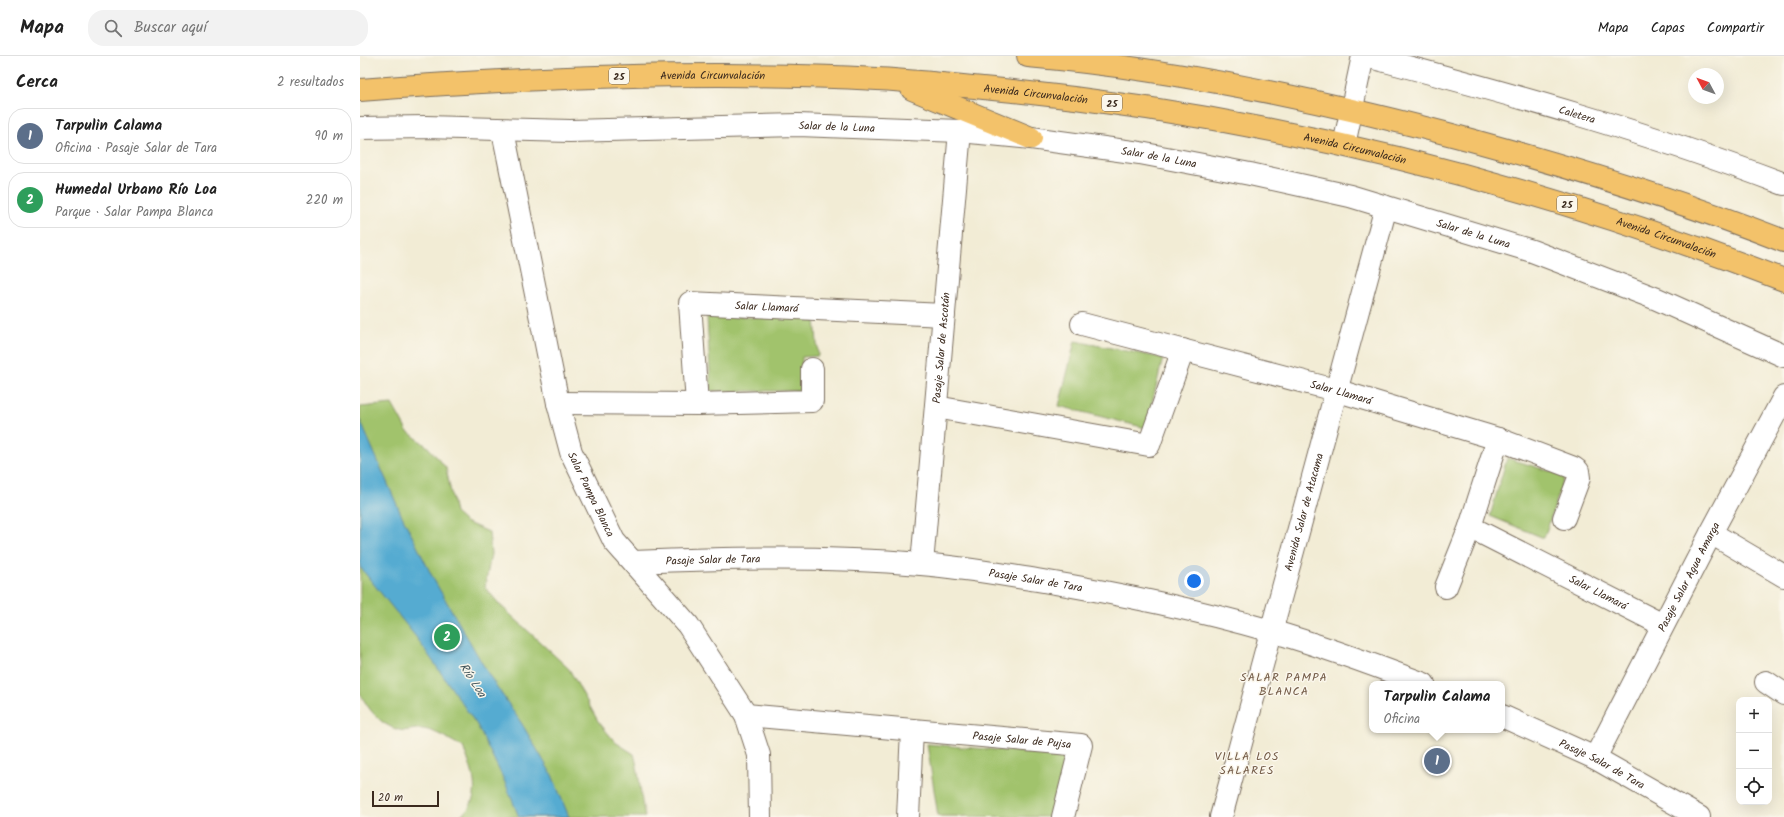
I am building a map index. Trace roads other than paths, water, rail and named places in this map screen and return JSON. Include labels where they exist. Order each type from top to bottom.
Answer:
[{"type":"highway","points":[[1028,56],[1115,66],[1194,78],[1352,110],[1485,144],[1601,177],[1671,200],[1784,241]]},
{"type":"highway","name":"Avenida Circunvalación","points":[[360,90],[546,78],[767,76],[878,79],[1031,92],[1142,107],[1255,126],[1344,145],[1475,177],[1618,220],[1784,280]]},
{"type":"highway","points":[[878,79],[935,97],[1031,138]]},
{"type":"street","points":[[1344,145],[1363,56]]},
{"type":"street","name":"Caletera","points":[[1366,56],[1479,86],[1626,128],[1784,184]]},
{"type":"street","name":"Salar de la Luna","points":[[360,128],[426,127],[503,131],[570,131],[798,124],[960,131],[1031,138],[1195,163],[1300,184],[1386,206],[1532,251],[1657,299],[1784,356]]},
{"type":"street","name":"Salar Pampa Blanca","points":[[503,131],[558,403],[571,452],[614,541],[688,625],[746,715],[759,755],[760,817]]},
{"type":"street","name":"Pasaje Salar de Ascotán","points":[[922,564],[960,131]]},
{"type":"street","name":"Avenida Salar de Atacama","points":[[1221,817],[1335,390],[1386,206]]},
{"type":"street","name":"Salar Llamará","points":[[697,404],[690,303],[944,316]]},
{"type":"street","name":"Salar Llamará","points":[[1082,324],[1335,390],[1498,439],[1574,468],[1578,471],[1579,478],[1564,518]]},
{"type":"street","points":[[936,407],[1149,445],[1183,350]]},
{"type":"street","points":[[558,403],[697,404],[812,400],[812,369]]},
{"type":"street","name":"Pasaje Salar Agua Amarga","points":[[1595,758],[1663,625],[1784,397]]},
{"type":"street","points":[[1446,587],[1470,527],[1498,439]]},
{"type":"street","name":"Salar Llamará","points":[[1470,527],[1663,625]]},
{"type":"street","points":[[1711,534],[1784,576]]},
{"type":"street","name":"Pasaje Salar de Tara","points":[[633,562],[767,558],[922,564],[1076,586],[1207,614],[1271,631],[1334,651],[1416,681]]},
{"type":"street","points":[[1766,682],[1784,694]]},
{"type":"street","name":"Pasaje Salar de Pujsa","points":[[746,715],[1081,745],[1062,817]]},
{"type":"street","name":"Pasaje Salar de Tara","points":[[1505,717],[1595,758],[1699,817]]},
{"type":"street","points":[[908,817],[912,730]]},
{"type":"water","name":"Río Loa","points":[[360,420],[401,514],[434,580],[489,675],[522,724],[552,775],[569,817],[519,817],[504,780],[477,725],[416,637],[360,567]]},
{"type":"place","name":"Humedal Urbano Río Loa","points":[[447,637]]},
{"type":"place","name":"Tarpulin Calama","points":[[1437,761]]},
{"type":"district","name":"SALAR PAMPA BLANCA","points":[[1284,684]]},
{"type":"district","name":"VILLA LOS SALARES","points":[[1247,763]]}]
